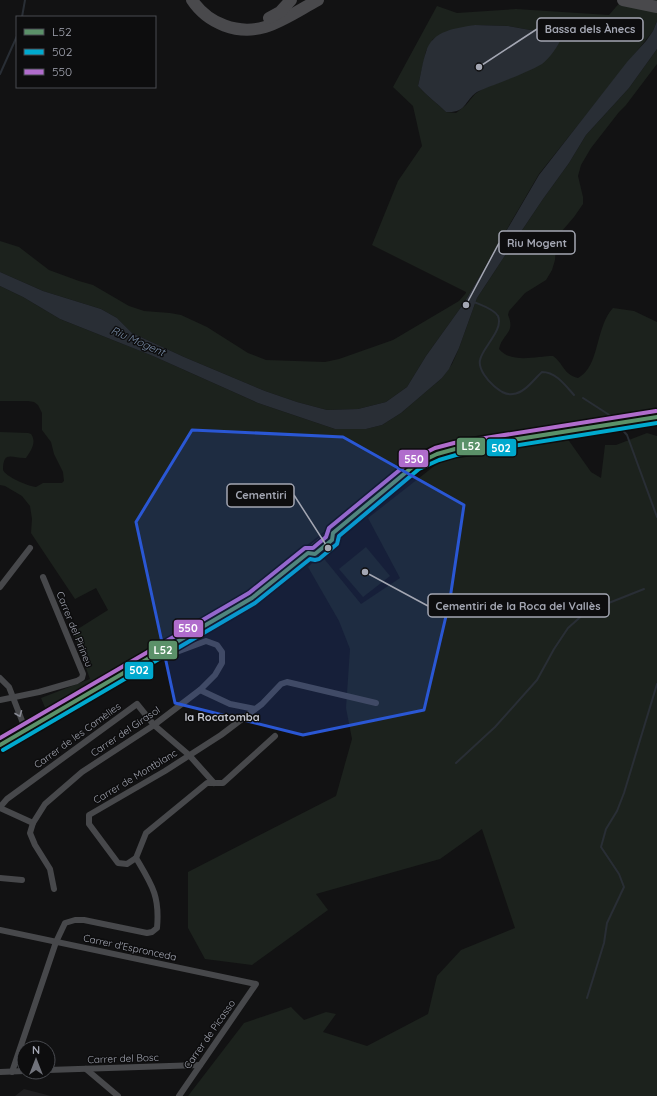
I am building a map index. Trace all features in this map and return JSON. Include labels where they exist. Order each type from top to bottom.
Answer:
[{"type":"highway","points":[[192,0],[203,13],[217,22],[236,29],[266,26],[318,0]]},
{"type":"highway","points":[[200,0],[221,18],[235,22],[252,23],[274,16],[291,0]]},
{"type":"highway","points":[[624,0],[657,7]]},
{"type":"street","points":[[0,745],[252,598],[416,464],[455,449],[657,417]]},
{"type":"street","points":[[0,587],[30,548]]},
{"type":"street","name":"Carrer del Pirineu","points":[[0,700],[39,692],[82,678],[82,674],[43,577]]},
{"type":"street","name":"Carrer del Girasol","points":[[32,823],[45,804],[82,772],[154,725],[200,690],[215,674],[222,663],[222,652],[217,645],[206,641],[163,657],[160,653]]},
{"type":"street","points":[[0,678],[9,687],[26,731]]},
{"type":"street","name":"Carrer de Montblanc","points":[[136,858],[127,864],[118,863],[89,824],[89,815],[221,735],[262,704],[281,684],[287,682],[376,703]]},
{"type":"street","points":[[200,690],[230,704],[255,709]]},
{"type":"street","name":"Carrer de les Camèlies","points":[[0,807],[7,799],[137,704],[154,725],[190,755],[214,783]]},
{"type":"street","points":[[12,1072],[56,942],[65,923],[75,920],[84,920],[147,933],[152,932],[157,928],[157,903],[153,886],[136,858],[146,833],[207,783],[223,783],[275,736]]},
{"type":"street","points":[[0,807],[32,823],[30,833],[35,845],[50,869],[54,890]]},
{"type":"street","points":[[0,878],[22,880]]},
{"type":"street","name":"Carrer d'Espronceda","points":[[0,930],[256,984]]},
{"type":"street","name":"Carrer de Picasso","points":[[179,1096],[256,984]]},
{"type":"street","name":"Carrer del Bosc","points":[[56,1070],[200,1065]]},
{"type":"street","points":[[86,1069],[118,1096]]},
{"type":"street","points":[[0,1072],[16,1072]]},
{"type":"highlighted area","points":[[192,430],[343,437],[464,505],[450,599],[424,710],[303,735],[175,703],[136,522]]},
{"type":"shaded area","points":[[622,0],[657,0],[657,21],[653,31],[539,174],[464,303],[426,356],[407,387],[386,402],[358,409],[327,410],[297,402],[265,391],[184,357],[132,333],[117,318],[101,309],[43,291],[0,272],[0,241],[19,247],[49,270],[93,285],[129,306],[144,311],[181,315],[207,327],[248,353],[266,360],[325,362],[339,359],[393,340],[459,301],[466,293],[372,245],[398,181],[422,146],[413,106],[393,87],[437,6],[457,13],[516,9],[609,15]],"holes":[[[475,25],[508,26],[530,30],[513,77],[484,88],[475,94],[466,105],[456,113],[446,112],[418,86],[426,51],[433,39]]]},
{"type":"shaded area","points":[[657,49],[657,64],[591,148],[581,165],[578,176],[583,197],[583,204],[559,237],[556,245],[555,260],[552,270],[546,280],[525,293],[509,311],[509,330],[499,349],[504,354],[517,358],[553,356],[569,374],[578,378],[585,373],[590,365],[603,325],[613,308],[634,311],[657,322],[657,410],[508,433],[430,450],[258,584],[46,710],[41,698],[90,679],[73,632],[108,610],[96,588],[75,599],[31,533],[32,519],[30,506],[22,496],[5,486],[0,485],[0,432],[28,433],[33,437],[31,449],[26,458],[10,456],[5,459],[3,463],[3,470],[5,473],[23,483],[36,487],[43,483],[62,483],[64,481],[63,472],[54,454],[51,442],[42,430],[42,413],[38,405],[34,402],[28,401],[0,401],[0,286],[23,297],[60,319],[153,356],[258,403],[335,429],[366,429],[382,425],[401,413],[442,378],[452,364],[459,348],[477,298],[543,199],[569,163],[586,135],[629,88]]},
{"type":"shaded area","points":[[647,433],[657,436],[657,1096],[188,1096],[244,1023],[291,1007],[304,1020],[326,1012],[336,1014],[323,1032],[367,1046],[428,1014],[437,976],[461,950],[515,928],[482,829],[440,859],[316,894],[328,910],[252,965],[205,959],[188,928],[188,872],[336,796],[352,739],[346,708],[350,649],[339,621],[308,567],[321,555],[361,604],[400,578],[368,518],[442,460],[567,438],[591,472],[601,478],[605,445],[616,445]]},
{"type":"shaded area","points":[[366,547],[390,576],[363,597],[339,569]]},
{"type":"shaded area","points":[[24,1089],[51,1096],[15,1096]]},
{"type":"water","points":[[657,21],[657,49],[629,88],[586,135],[569,163],[543,199],[477,298],[459,348],[449,369],[442,378],[401,413],[382,425],[366,429],[335,429],[258,403],[153,356],[60,319],[23,297],[0,286],[0,272],[43,291],[101,309],[117,318],[132,333],[184,357],[265,391],[297,402],[327,410],[358,409],[386,402],[407,387],[426,356],[464,303],[539,175],[627,62],[646,41],[653,31]]},
{"type":"water","points":[[475,25],[508,26],[552,32],[562,37],[554,52],[542,64],[525,73],[477,92],[458,111],[446,112],[418,86],[423,60],[429,45],[439,35],[453,29]]},
{"type":"waterway","points":[[22,16],[25,0]]},
{"type":"waterway","points":[[0,74],[16,38]]},
{"type":"waterway","points":[[474,302],[490,309],[498,316],[498,327],[480,360],[480,367],[486,378],[498,390],[508,394],[517,393],[525,388],[542,372],[552,374],[564,383],[574,395]]},
{"type":"waterway","points":[[583,398],[614,418]]},
{"type":"waterway","points":[[620,427],[627,435],[657,517]]},
{"type":"waterway","points":[[456,763],[495,727],[537,680],[554,649],[568,628],[586,612],[644,589]]},
{"type":"waterway","points":[[587,998],[604,943],[607,923],[624,887],[619,874],[601,847],[606,829],[617,811],[624,793],[657,684]]},
{"type":"transit line","name":"550","points":[[0,738],[249,593],[305,548],[313,548],[326,537],[329,528],[413,459],[435,448],[454,443],[656,411]]},
{"type":"transit line","name":"L52","points":[[0,745],[252,598],[308,553],[315,554],[332,540],[333,533],[416,464],[437,454],[455,449],[657,417]]},
{"type":"transit line","name":"502","points":[[3,750],[255,603],[310,559],[319,559],[337,544],[339,536],[419,469],[439,460],[456,455],[657,423]]},
{"type":"place","name":"Bassa dels Ànecs","points":[[479,67]]},
{"type":"place","name":"Riu Mogent","points":[[466,305]]},
{"type":"place","name":"Cementiri","points":[[328,548]]},
{"type":"place","name":"Cementiri de la Roca del Vallès","points":[[365,572]]},
{"type":"district","name":"la Rocatomba","points":[[222,717]]}]
